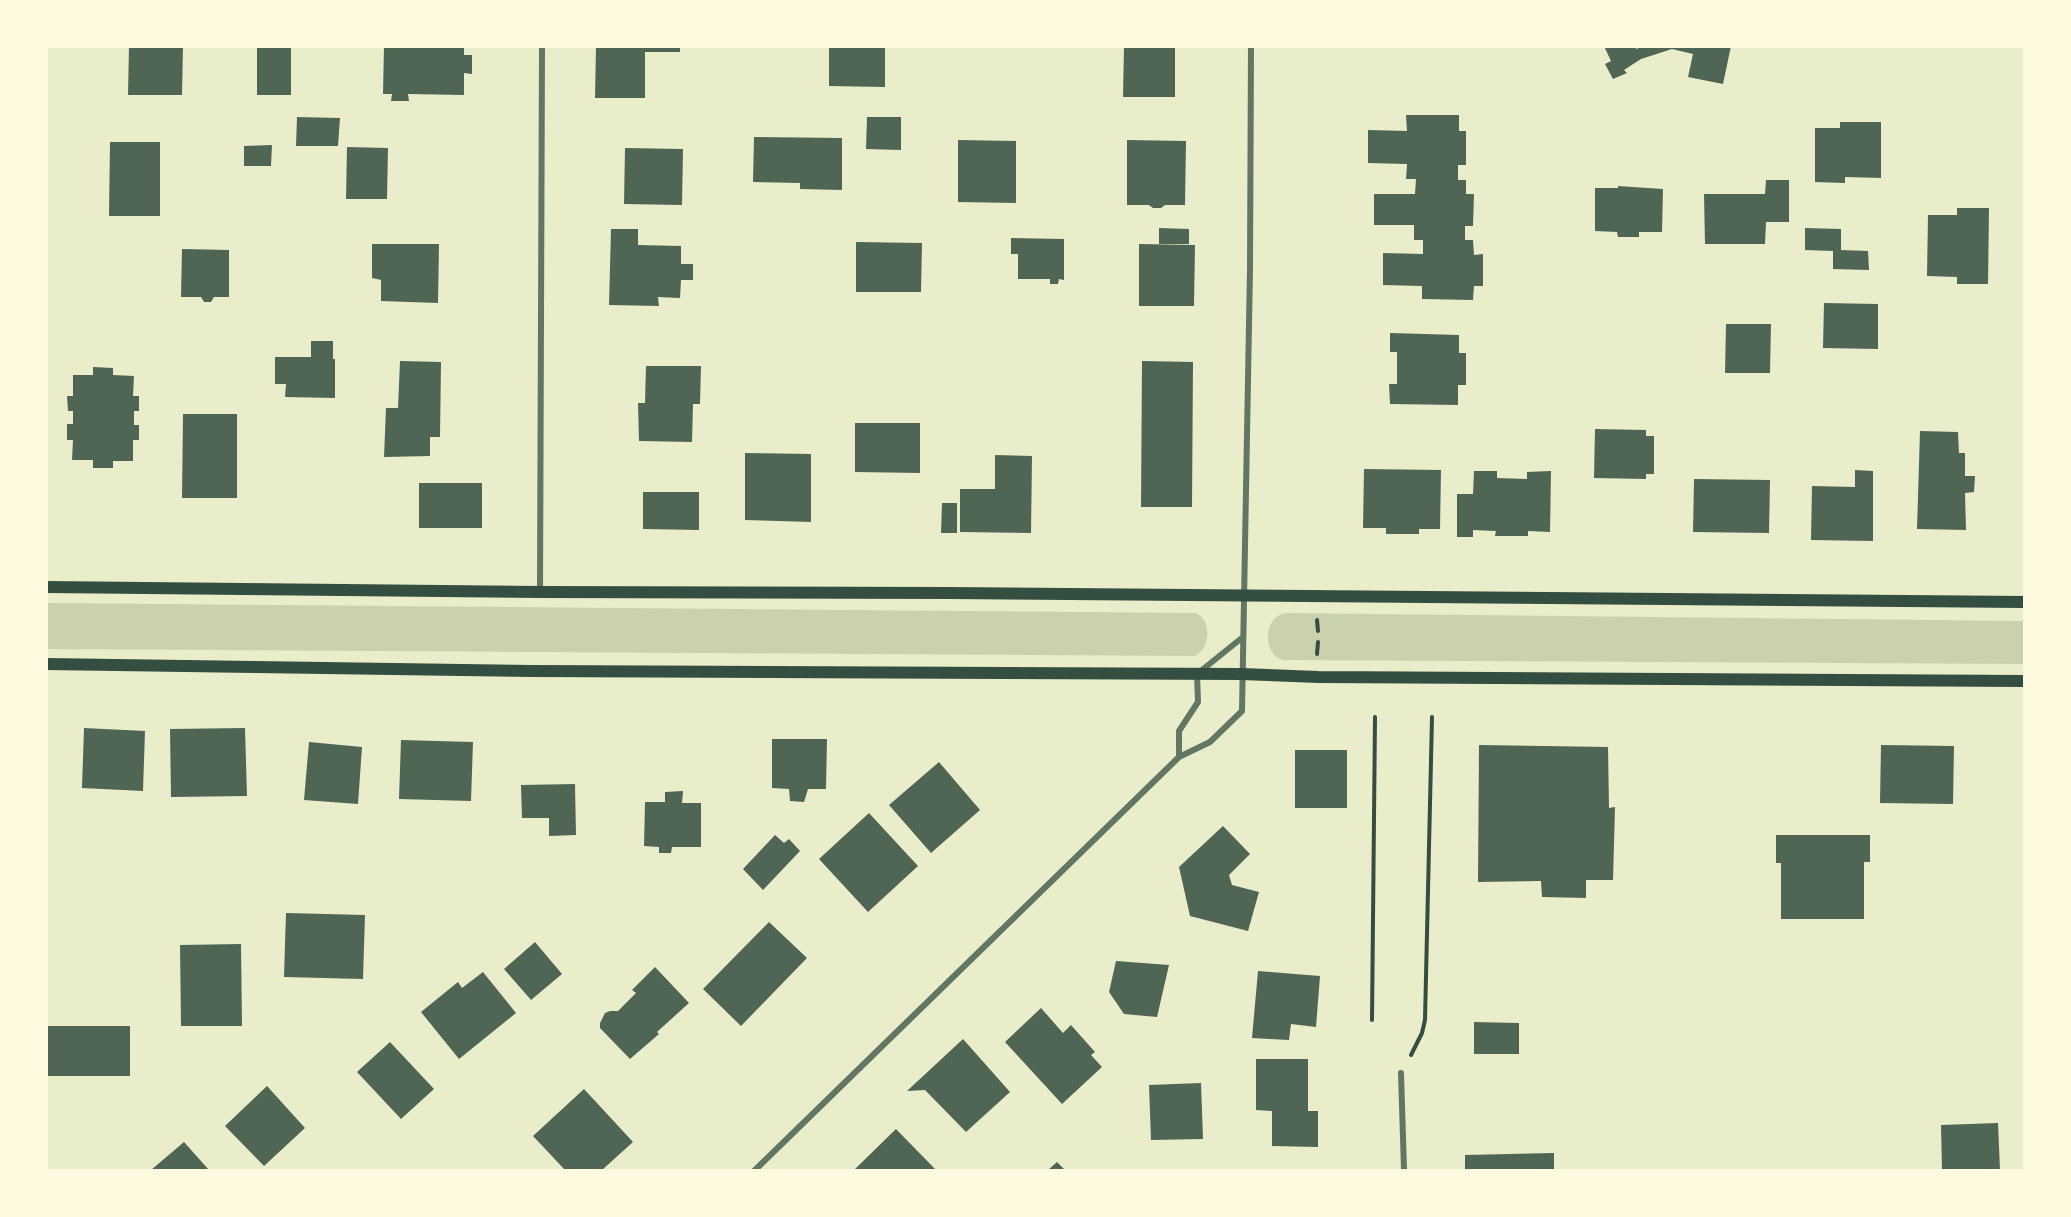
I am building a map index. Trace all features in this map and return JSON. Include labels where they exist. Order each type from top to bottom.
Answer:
[{"type":"main road","points":[[46,586],[540,592],[2025,602]]},
{"type":"main road","points":[[46,664],[544,671],[2025,681]]},
{"type":"street","points":[[540,592],[542,46]]},
{"type":"street","points":[[755,1170],[1179,757],[1210,742],[1242,711],[1242,595],[1249,328],[1251,46]]},
{"type":"street","points":[[1179,757],[1179,731],[1197,702],[1197,674],[1243,637]]},
{"type":"street","points":[[1401,1073],[1404,1170]]},
{"type":"path","points":[[1372,1020],[1375,717]]},
{"type":"path","points":[[1401,1073],[1422,1033],[1425,1020],[1432,717]]},
{"type":"green space","points":[[47,603],[1196,613],[1205,622],[1208,634],[1204,647],[1195,656],[47,649]]},
{"type":"green space","points":[[1286,613],[2024,621],[2024,664],[1283,660],[1271,651],[1268,635],[1273,621]]},
{"type":"building","points":[[129,46],[183,46],[182,95],[128,95]]},
{"type":"building","points":[[257,46],[291,46],[291,95],[257,95]]},
{"type":"building","points":[[384,46],[464,46],[464,55],[472,55],[472,74],[464,73],[464,95],[408,94],[409,101],[391,101],[392,94],[383,94]]},
{"type":"building","points":[[596,46],[680,46],[680,52],[645,52],[645,98],[595,98]]},
{"type":"building","points":[[829,46],[885,46],[885,87],[829,86]]},
{"type":"building","points":[[1124,46],[1175,46],[1175,97],[1123,97]]},
{"type":"building","points":[[1604,46],[1636,46],[1636,49],[1643,46],[1731,46],[1723,84],[1688,77],[1693,54],[1672,49],[1641,59],[1624,70],[1627,73],[1613,79],[1605,64],[1611,61]]},
{"type":"building","points":[[1406,115],[1459,115],[1459,131],[1466,131],[1466,165],[1458,165],[1458,180],[1466,180],[1466,194],[1474,194],[1473,226],[1465,226],[1465,240],[1473,240],[1474,255],[1483,254],[1483,286],[1474,286],[1473,300],[1422,299],[1422,286],[1383,285],[1383,253],[1423,254],[1423,240],[1414,240],[1414,225],[1374,225],[1374,194],[1415,194],[1416,179],[1406,179],[1407,164],[1368,163],[1368,130],[1407,131]]},
{"type":"building","points":[[297,117],[340,118],[338,146],[296,146]]},
{"type":"building","points":[[867,117],[901,117],[901,150],[866,149]]},
{"type":"building","points":[[1840,122],[1881,122],[1881,178],[1845,177],[1845,183],[1815,182],[1815,128],[1840,128]]},
{"type":"building","points":[[754,137],[842,138],[842,190],[800,189],[800,183],[753,182]]},
{"type":"building","points":[[958,140],[1016,141],[1016,203],[958,202]]},
{"type":"building","points":[[1127,140],[1186,141],[1185,205],[1165,205],[1161,208],[1153,208],[1149,205],[1127,205]]},
{"type":"building","points":[[110,142],[160,142],[160,216],[109,216]]},
{"type":"building","points":[[272,145],[271,166],[244,166],[244,146]]},
{"type":"building","points":[[347,147],[388,148],[387,199],[346,199]]},
{"type":"building","points":[[625,148],[683,149],[682,205],[624,204]]},
{"type":"building","points":[[1766,180],[1789,180],[1789,222],[1766,222],[1765,244],[1705,244],[1704,194],[1765,194]]},
{"type":"building","points":[[1618,186],[1663,189],[1662,232],[1639,232],[1639,237],[1618,237],[1617,232],[1595,231],[1595,188],[1618,188]]},
{"type":"building","points":[[1957,208],[1989,208],[1988,284],[1957,284],[1957,277],[1927,276],[1928,215],[1957,215]]},
{"type":"building","points":[[1159,228],[1189,229],[1189,244],[1159,244]]},
{"type":"building","points":[[1805,228],[1841,229],[1841,250],[1868,251],[1869,270],[1833,269],[1833,251],[1805,250]]},
{"type":"building","points":[[611,229],[638,229],[638,245],[681,246],[681,264],[693,264],[693,280],[681,280],[680,298],[658,297],[659,306],[609,305]]},
{"type":"building","points":[[1011,238],[1064,239],[1064,280],[1059,279],[1058,284],[1050,284],[1050,279],[1018,279],[1018,254],[1011,254]]},
{"type":"building","points":[[856,242],[922,243],[921,292],[856,292]]},
{"type":"building","points":[[372,244],[439,244],[438,303],[381,301],[381,280],[372,278]]},
{"type":"building","points":[[1139,244],[1195,245],[1194,306],[1139,306]]},
{"type":"building","points":[[182,249],[229,250],[229,297],[214,297],[211,302],[204,302],[201,297],[181,297]]},
{"type":"building","points":[[1824,303],[1878,304],[1878,349],[1823,348]]},
{"type":"building","points":[[1726,324],[1771,324],[1770,373],[1725,373]]},
{"type":"building","points":[[1390,333],[1459,335],[1459,353],[1466,353],[1466,385],[1458,385],[1458,405],[1390,404],[1389,384],[1397,384],[1397,352],[1390,352]]},
{"type":"building","points":[[311,341],[333,341],[335,398],[285,397],[286,384],[275,384],[275,357],[311,357]]},
{"type":"building","points":[[400,361],[441,362],[440,437],[430,437],[430,456],[384,457],[386,408],[398,408]]},
{"type":"building","points":[[1142,361],[1193,362],[1192,507],[1141,507]]},
{"type":"building","points":[[646,366],[701,366],[700,404],[693,404],[692,442],[639,441],[638,403],[645,403]]},
{"type":"building","points":[[93,367],[113,368],[113,375],[134,376],[133,396],[139,396],[139,411],[134,411],[134,425],[139,425],[139,440],[133,440],[133,461],[113,461],[113,468],[93,468],[93,460],[72,460],[73,440],[67,440],[67,424],[73,424],[73,411],[68,411],[67,396],[73,396],[73,375],[93,375]]},
{"type":"building","points":[[183,414],[237,414],[237,498],[182,498]]},
{"type":"building","points":[[855,423],[920,423],[920,473],[855,472]]},
{"type":"building","points":[[1595,429],[1646,430],[1646,436],[1654,436],[1654,474],[1646,474],[1646,479],[1594,478]]},
{"type":"building","points":[[1920,431],[1958,432],[1959,453],[1965,453],[1965,476],[1975,476],[1974,492],[1965,493],[1966,530],[1917,529]]},
{"type":"building","points":[[745,453],[811,454],[811,522],[745,520]]},
{"type":"building","points":[[995,455],[1032,456],[1031,533],[960,532],[960,489],[995,489]]},
{"type":"building","points":[[1364,469],[1441,470],[1440,529],[1419,529],[1419,534],[1386,534],[1386,528],[1363,528]]},
{"type":"building","points":[[1855,470],[1873,471],[1873,541],[1811,540],[1812,486],[1855,487]]},
{"type":"building","points":[[1474,471],[1497,471],[1497,478],[1527,479],[1527,472],[1551,471],[1550,532],[1528,531],[1528,536],[1495,536],[1496,531],[1473,530],[1473,537],[1457,537],[1457,494],[1473,494]]},
{"type":"building","points":[[1694,479],[1770,480],[1769,533],[1693,532]]},
{"type":"building","points":[[419,483],[482,483],[482,528],[419,528]]},
{"type":"building","points":[[643,492],[699,492],[699,530],[643,529]]},
{"type":"building","points":[[942,503],[957,503],[957,533],[941,533]]},
{"type":"building","points":[[84,728],[145,731],[143,791],[82,788]]},
{"type":"building","points":[[245,728],[247,796],[171,797],[170,729]]},
{"type":"building","points":[[772,739],[827,739],[826,789],[808,789],[804,802],[790,801],[789,789],[772,788]]},
{"type":"building","points":[[401,740],[473,742],[471,801],[399,799]]},
{"type":"building","points":[[309,742],[362,747],[358,804],[304,800]]},
{"type":"building","points":[[1479,745],[1608,747],[1609,808],[1615,807],[1613,880],[1586,880],[1586,898],[1542,897],[1541,881],[1478,882]]},
{"type":"building","points":[[1881,745],[1954,746],[1953,804],[1880,803]]},
{"type":"building","points":[[1295,750],[1347,750],[1347,808],[1295,808]]},
{"type":"building","points":[[939,762],[980,810],[931,853],[889,805]]},
{"type":"building","points":[[575,784],[576,835],[549,836],[549,818],[522,818],[521,785]]},
{"type":"building","points":[[683,791],[682,803],[701,803],[701,847],[672,847],[671,853],[659,853],[659,847],[644,846],[645,802],[665,802],[665,792]]},
{"type":"building","points":[[869,813],[918,866],[868,912],[819,859]]},
{"type":"building","points":[[1223,826],[1250,854],[1229,875],[1232,885],[1259,892],[1248,931],[1190,916],[1179,867]]},
{"type":"building","points":[[775,835],[784,843],[789,839],[800,851],[763,890],[743,869]]},
{"type":"building","points":[[1776,835],[1870,835],[1870,862],[1864,862],[1864,919],[1781,919],[1781,863],[1776,863]]},
{"type":"building","points":[[286,913],[365,915],[363,979],[284,977]]},
{"type":"building","points":[[769,922],[807,958],[741,1026],[703,989]]},
{"type":"building","points":[[535,942],[562,974],[531,1000],[504,969]]},
{"type":"building","points":[[241,944],[242,1026],[181,1026],[180,945]]},
{"type":"building","points":[[1116,961],[1169,965],[1157,1017],[1124,1014],[1109,992]]},
{"type":"building","points":[[655,967],[689,1003],[657,1032],[659,1034],[630,1059],[600,1028],[600,1023],[605,1013],[618,1011],[636,993],[632,990]]},
{"type":"building","points":[[1258,971],[1320,976],[1316,1027],[1291,1024],[1289,1040],[1252,1038]]},
{"type":"building","points":[[483,972],[516,1013],[459,1059],[421,1012],[458,982],[462,988]]},
{"type":"building","points":[[1041,1008],[1063,1033],[1071,1025],[1095,1052],[1091,1055],[1102,1067],[1062,1104],[1005,1042]]},
{"type":"building","points":[[1474,1022],[1519,1023],[1519,1054],[1474,1054]]},
{"type":"building","points":[[46,1026],[130,1026],[130,1076],[46,1076]]},
{"type":"building","points":[[963,1039],[1010,1092],[966,1132],[925,1090],[907,1091]]},
{"type":"building","points":[[390,1042],[434,1089],[401,1119],[357,1072]]},
{"type":"building","points":[[1256,1059],[1308,1059],[1308,1111],[1318,1111],[1318,1147],[1272,1146],[1272,1111],[1256,1110]]},
{"type":"building","points":[[1201,1083],[1203,1139],[1151,1140],[1149,1085]]},
{"type":"building","points":[[267,1086],[305,1128],[264,1166],[225,1126]]},
{"type":"building","points":[[584,1089],[633,1142],[602,1170],[565,1170],[533,1136]]},
{"type":"building","points":[[1998,1123],[2000,1170],[1942,1170],[1941,1125]]},
{"type":"building","points":[[896,1129],[936,1170],[854,1170]]},
{"type":"building","points":[[184,1142],[209,1170],[151,1170]]},
{"type":"building","points":[[1554,1153],[1554,1170],[1465,1170],[1465,1155]]},
{"type":"building","points":[[1057,1162],[1065,1170],[1048,1170]]}]
